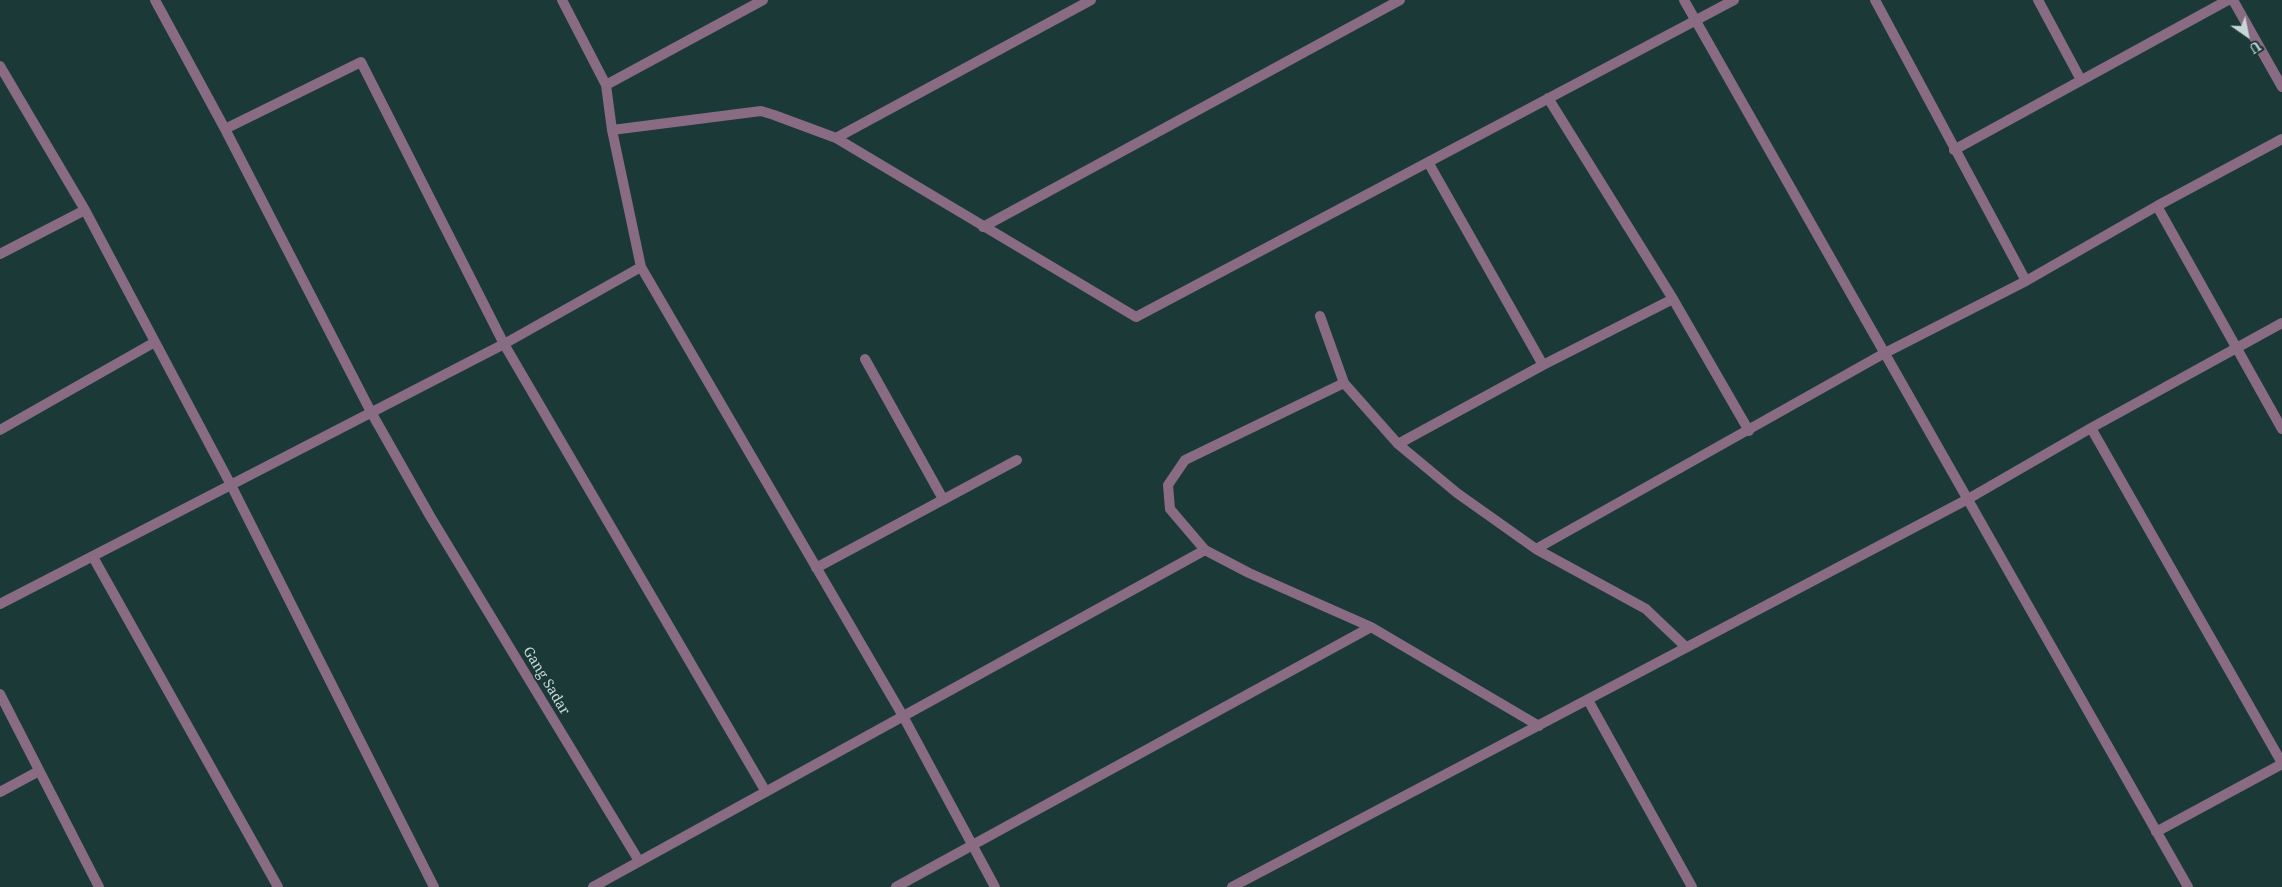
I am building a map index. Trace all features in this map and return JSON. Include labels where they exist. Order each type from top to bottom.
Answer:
[{"type":"street","name":"Gang Sadar","points":[[155,0],[225,129],[371,412],[430,516],[639,861]]},
{"type":"street","points":[[562,0],[606,85],[612,130],[641,267],[903,716],[995,887]]},
{"type":"street","points":[[606,85],[763,0]]},
{"type":"street","points":[[836,138],[1091,0]]},
{"type":"street","points":[[983,227],[1400,0]]},
{"type":"street","points":[[1684,0],[1883,354],[1968,499],[2188,887]]},
{"type":"street","points":[[612,130],[761,111],[836,138],[1136,317],[1734,0]]},
{"type":"street","points":[[1875,0],[1954,150],[2026,280]]},
{"type":"street","points":[[2038,0],[2082,80]]},
{"type":"street","points":[[1954,150],[2228,0]]},
{"type":"street","points":[[2233,0],[2282,86]]},
{"type":"street","points":[[225,129],[361,62],[504,344],[766,792]]},
{"type":"street","points":[[1,70],[85,210],[231,485],[434,887]]},
{"type":"street","points":[[1548,98],[1673,299],[1749,430]]},
{"type":"street","points":[[1536,549],[1883,354],[2026,280],[2157,206],[2282,139]]},
{"type":"street","points":[[1428,162],[1543,364]]},
{"type":"street","points":[[2157,206],[2282,429]]},
{"type":"street","points":[[0,254],[85,210]]},
{"type":"street","points":[[0,604],[504,344],[641,267]]},
{"type":"street","points":[[1398,444],[1543,364],[1673,299]]},
{"type":"street","points":[[1320,316],[1344,382],[1398,444],[1458,493],[1536,549],[1646,609],[1686,647]]},
{"type":"street","points":[[1232,887],[1968,499],[2091,428],[2238,349],[2282,323]]},
{"type":"street","points":[[0,430],[154,342]]},
{"type":"street","points":[[865,359],[943,499]]},
{"type":"street","points":[[1344,382],[1185,460],[1168,485],[1170,509],[1205,550],[1250,573],[1371,627],[1539,726]]},
{"type":"street","points":[[2091,428],[2282,763],[2156,832]]},
{"type":"street","points":[[816,568],[1017,460]]},
{"type":"street","points":[[593,887],[1205,550]]},
{"type":"street","points":[[93,557],[278,887]]},
{"type":"street","points":[[896,887],[1371,627]]},
{"type":"street","points":[[0,694],[99,887]]},
{"type":"street","points":[[1588,700],[1692,887]]},
{"type":"street","points":[[0,792],[39,771]]}]
